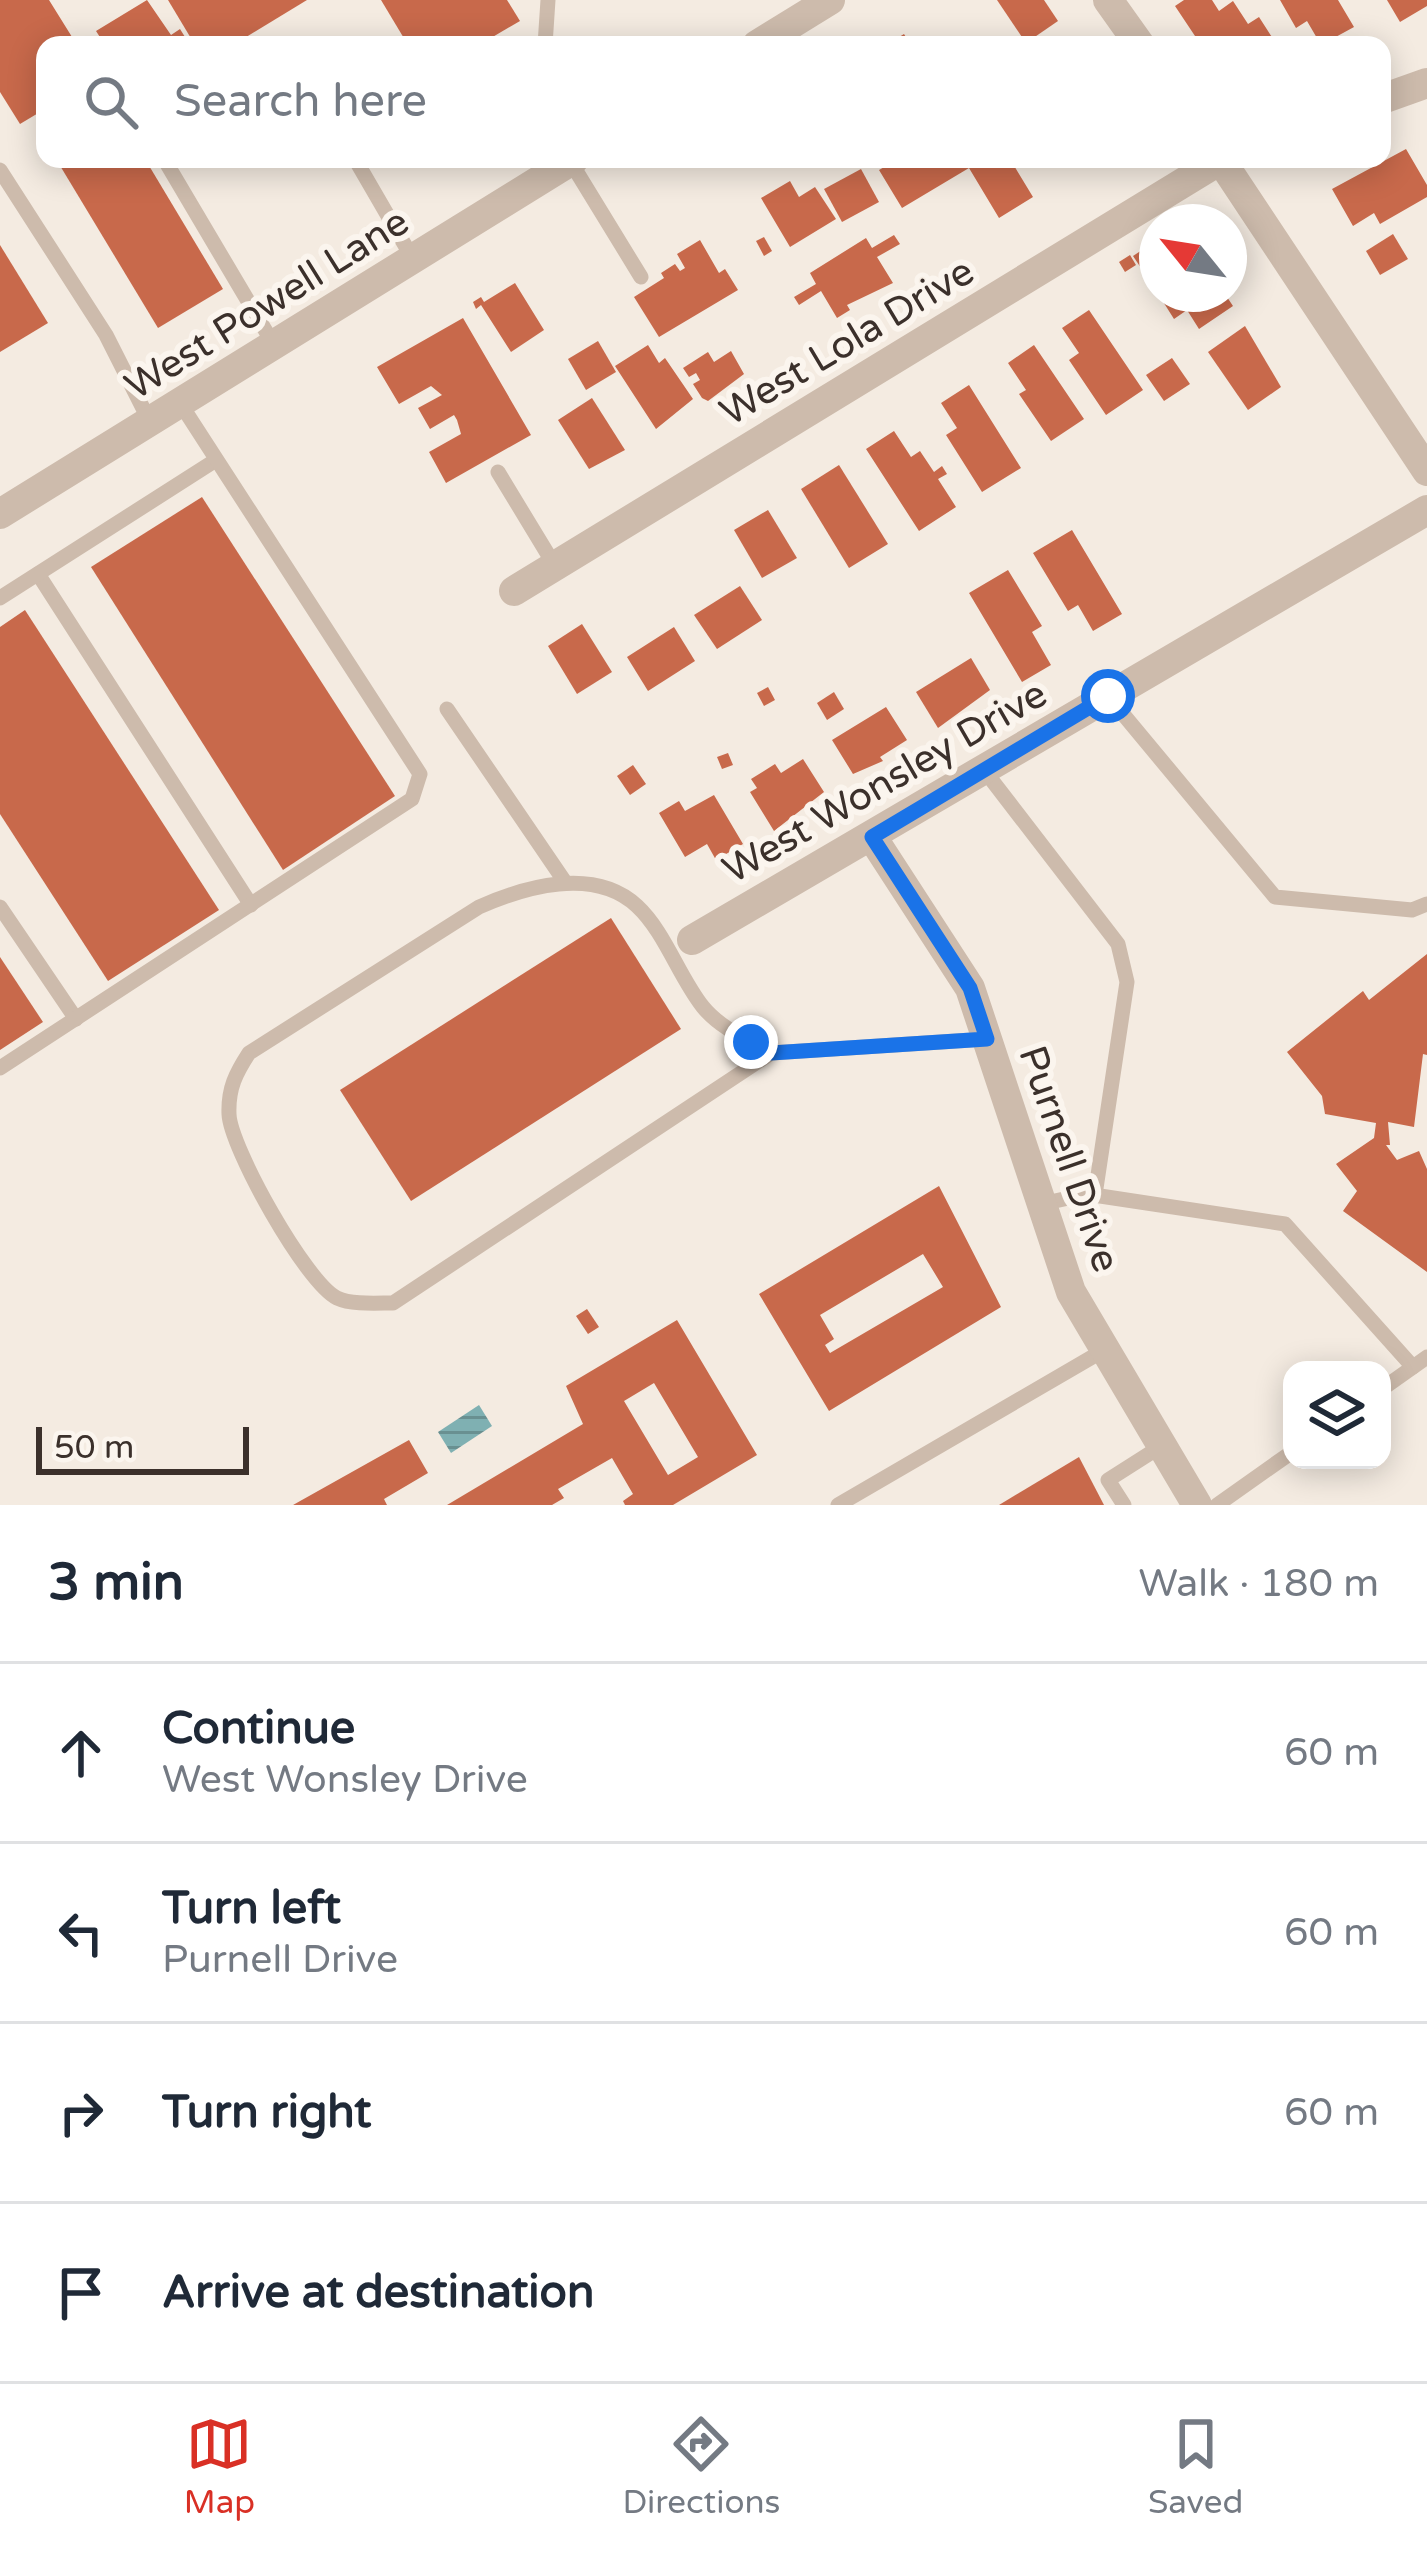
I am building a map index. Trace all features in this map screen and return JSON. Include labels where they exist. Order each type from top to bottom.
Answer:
[{"type":"street","points":[[772,36],[830,0]]},
{"type":"street","points":[[1108,0],[1134,36]]},
{"type":"street","points":[[1391,96],[1427,83]]},
{"type":"street","name":"West Powell Lane","points":[[0,514],[559,168]]},
{"type":"street","name":"West Lola Drive","points":[[514,591],[1206,168]]},
{"type":"street","points":[[1227,168],[1427,471]]},
{"type":"street","name":"West Wonsley Drive","points":[[692,940],[1427,510]]},
{"type":"street","name":"Purnell Drive","points":[[872,837],[970,988],[1071,1292],[1197,1505]]},
{"type":"lane","points":[[546,36],[548,0]]},
{"type":"lane","points":[[169,168],[274,345]]},
{"type":"lane","points":[[360,168],[413,259]]},
{"type":"lane","points":[[577,168],[640,278]]},
{"type":"lane","points":[[0,170],[106,335],[151,422]]},
{"type":"lane","points":[[0,1068],[412,799],[420,774],[180,403]]},
{"type":"lane","points":[[0,598],[216,460]]},
{"type":"lane","points":[[498,472],[555,566]]},
{"type":"lane","points":[[38,574],[250,905]]},
{"type":"lane","points":[[1108,696],[1275,897],[1412,910],[1427,904]]},
{"type":"lane","points":[[448,709],[565,882]]},
{"type":"lane","points":[[984,770],[1118,944],[1124,966],[1126,982],[1094,1196]]},
{"type":"lane","points":[[771,1053],[720,1024],[703,1007],[636,905],[602,889],[565,882],[514,891],[478,907],[249,1053],[231,1082],[232,1140],[311,1273],[337,1298],[393,1303],[771,1053],[987,1039]]},
{"type":"lane","points":[[0,907],[76,1019]]},
{"type":"lane","points":[[1042,1204],[1094,1196],[1285,1224],[1420,1362],[1391,1383]]},
{"type":"lane","points":[[838,1505],[1106,1349]]},
{"type":"lane","points":[[1124,1505],[1108,1480],[1163,1444]]},
{"type":"lane","points":[[1217,1505],[1283,1458]]},
{"type":"water","points":[[479,1405],[492,1426],[451,1453],[438,1432]]},
{"type":"building","points":[[0,0],[49,0],[71,36],[36,36],[36,114],[20,124],[0,92]]},
{"type":"building","points":[[147,0],[171,35],[180,29],[184,36],[99,36],[96,31]]},
{"type":"building","points":[[168,0],[307,0],[248,36],[190,36]]},
{"type":"building","points":[[381,0],[507,0],[520,21],[494,36],[403,36]]},
{"type":"building","points":[[997,0],[1044,0],[1058,21],[1036,36],[1021,36]]},
{"type":"building","points":[[1184,0],[1212,0],[1219,11],[1233,1],[1248,24],[1259,17],[1271,36],[1195,36],[1175,6]]},
{"type":"building","points":[[1280,0],[1338,0],[1354,27],[1338,36],[1316,36],[1307,21],[1296,28]]},
{"type":"building","points":[[1387,0],[1427,0],[1427,6],[1400,22]]},
{"type":"building","points":[[1406,149],[1427,185],[1427,197],[1380,224],[1374,213],[1353,226],[1332,189],[1371,168],[1391,168],[1391,157]]},
{"type":"building","points":[[61,168],[150,168],[223,289],[158,328]]},
{"type":"building","points":[[882,168],[969,168],[902,208],[879,170]]},
{"type":"building","points":[[969,168],[1015,168],[1033,197],[999,218]]},
{"type":"building","points":[[861,169],[879,202],[842,222],[824,189]]},
{"type":"building","points":[[790,181],[799,197],[815,187],[836,219],[790,247],[761,198]]},
{"type":"building","points":[[1393,234],[1408,259],[1380,275],[1366,251]]},
{"type":"building","points":[[894,235],[900,244],[877,257],[893,283],[847,305],[850,310],[837,318],[821,291],[799,305],[794,297],[816,284],[810,273],[866,238],[872,248]]},
{"type":"building","points":[[764,237],[772,251],[764,256],[756,241]]},
{"type":"building","points":[[700,240],[719,273],[725,269],[738,290],[659,337],[634,297],[664,278],[661,273],[675,264],[680,271],[685,268],[677,254]]},
{"type":"building","points":[[0,245],[48,323],[0,352]]},
{"type":"building","points":[[1130,255],[1136,265],[1125,272],[1119,262]]},
{"type":"building","points":[[515,283],[544,330],[511,352],[481,305],[476,309],[473,302],[481,297],[484,302]]},
{"type":"building","points":[[1089,310],[1143,390],[1106,415],[1069,360],[1079,353],[1062,328]]},
{"type":"building","points":[[1188,312],[1224,312],[1199,329]]},
{"type":"building","points":[[463,318],[531,435],[446,483],[429,452],[461,434],[457,420],[454,415],[430,429],[418,408],[442,395],[431,386],[399,404],[377,367]]},
{"type":"building","points":[[1245,326],[1281,387],[1248,410],[1208,352]]},
{"type":"building","points":[[598,341],[616,372],[586,390],[568,359]]},
{"type":"building","points":[[648,345],[659,363],[665,358],[693,399],[656,429],[615,366]]},
{"type":"building","points":[[1034,345],[1084,419],[1051,441],[1019,394],[1026,390],[1008,363]]},
{"type":"building","points":[[731,351],[744,374],[708,401],[702,398],[693,384],[700,380],[696,373],[689,377],[683,368],[708,352],[714,362]]},
{"type":"building","points":[[1172,358],[1190,384],[1164,401],[1146,375]]},
{"type":"building","points":[[969,385],[1021,468],[982,492],[946,435],[957,428],[941,403]]},
{"type":"building","points":[[592,398],[625,450],[589,469],[558,420]]},
{"type":"building","points":[[894,431],[911,457],[920,451],[934,472],[942,466],[947,474],[938,479],[956,507],[919,531],[866,449]]},
{"type":"building","points":[[839,465],[888,544],[849,568],[801,489]]},
{"type":"building","points":[[202,497],[395,796],[283,870],[91,567]]},
{"type":"building","points":[[768,510],[797,558],[762,578],[734,530]]},
{"type":"building","points":[[1072,530],[1122,614],[1093,631],[1078,605],[1068,611],[1033,553]]},
{"type":"building","points":[[1008,570],[1042,626],[1032,632],[1051,665],[1022,682],[969,593]]},
{"type":"building","points":[[740,586],[762,620],[717,649],[694,615]]},
{"type":"building","points":[[25,610],[219,910],[108,981],[0,814],[0,627]]},
{"type":"building","points":[[582,624],[612,672],[577,694],[548,646]]},
{"type":"building","points":[[674,627],[695,661],[648,691],[627,657]]},
{"type":"building","points":[[971,658],[990,690],[938,728],[916,692]]},
{"type":"building","points":[[768,687],[775,700],[764,706],[757,693]]},
{"type":"building","points":[[834,692],[844,709],[827,720],[817,703]]},
{"type":"building","points":[[886,707],[907,740],[880,757],[883,761],[853,774],[832,740]]},
{"type":"building","points":[[728,753],[733,765],[722,769],[717,757]]},
{"type":"building","points":[[803,759],[824,792],[774,831],[750,792],[757,788],[751,779],[775,764],[781,773]]},
{"type":"building","points":[[633,765],[646,784],[630,795],[617,776]]},
{"type":"building","points":[[714,795],[743,844],[716,860],[707,844],[685,857],[659,813],[679,801],[685,811]]},
{"type":"building","points":[[611,918],[681,1029],[411,1201],[340,1090]]},
{"type":"building","points":[[1427,954],[1427,1055],[1423,1054],[1414,1127],[1388,1122],[1390,1145],[1386,1145],[1397,1160],[1419,1151],[1427,1169],[1427,1272],[1343,1211],[1357,1191],[1336,1164],[1374,1138],[1376,1123],[1325,1114],[1322,1096],[1287,1052],[1363,991],[1369,1000]]},
{"type":"building","points":[[0,957],[43,1022],[0,1050]]},
{"type":"building","points":[[939,1186],[1001,1307],[829,1411],[759,1294]],"holes":[[[923,1254],[943,1287],[830,1353],[825,1345],[834,1339],[820,1315]]]},
{"type":"building","points":[[587,1309],[599,1327],[588,1334],[576,1316]]},
{"type":"building","points":[[677,1320],[757,1455],[673,1505],[625,1505],[623,1501],[633,1494],[612,1458],[558,1489],[564,1498],[552,1505],[447,1505],[583,1424],[566,1386]],"holes":[[[654,1383],[698,1457],[668,1475],[624,1401]]]},
{"type":"building","points":[[409,1440],[428,1473],[384,1499],[387,1505],[293,1505]]},
{"type":"building","points":[[1079,1457],[1104,1505],[999,1505]]},
{"type":"route","points":[[751,1042],[771,1053],[987,1039],[970,988],[872,837],[1108,696]]}]
